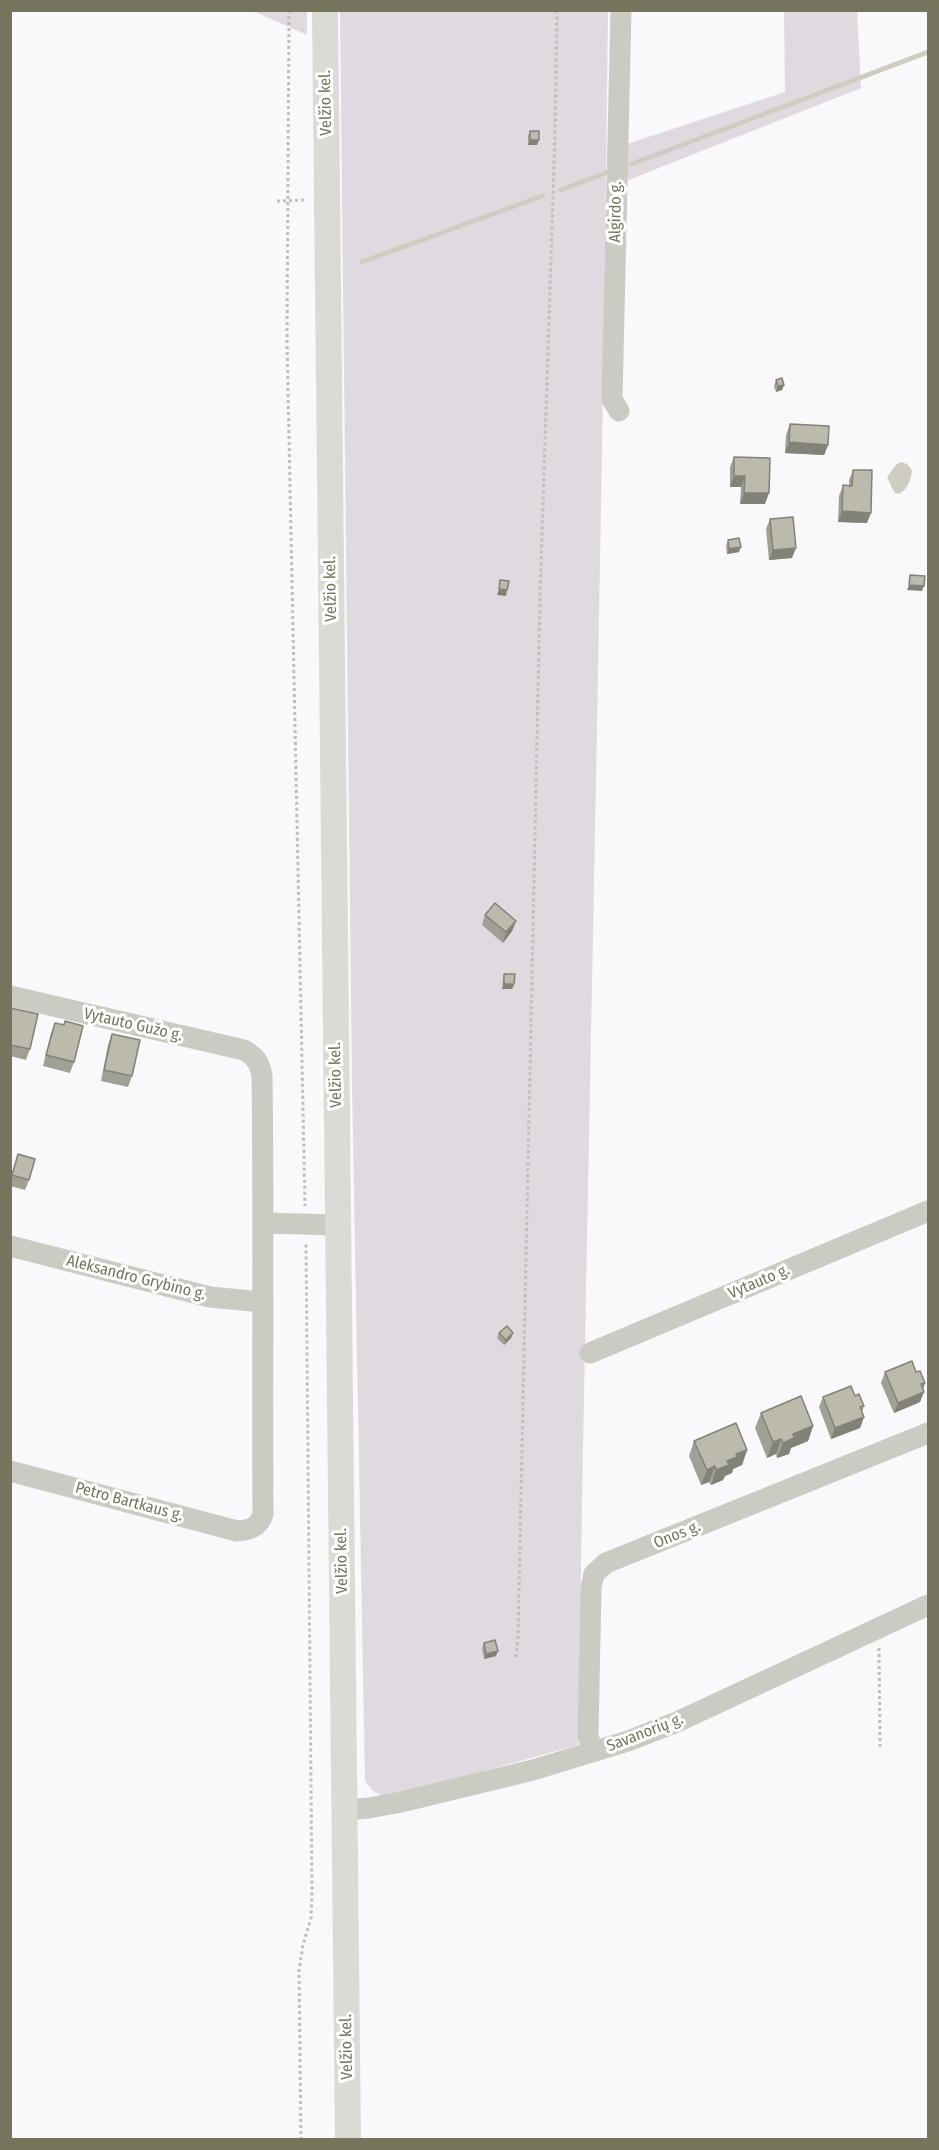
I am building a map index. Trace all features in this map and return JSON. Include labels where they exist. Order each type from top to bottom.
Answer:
[{"type":"main road","name":"Velžio kel.","points":[[325,10],[348,2139]]},
{"type":"street","name":"Algirdo g.","points":[[619,411],[612,399],[621,10]]},
{"type":"street","name":"Vytauto Gužo g.","points":[[10,996],[244,1050],[255,1057],[262,1076],[264,1223]]},
{"type":"street","name":"Vytauto g.","points":[[590,1353],[928,1210]]},
{"type":"street","points":[[262,1302],[264,1223],[338,1226]]},
{"type":"street","name":"Aleksandro Grybino g.","points":[[10,1246],[210,1297],[262,1302]]},
{"type":"street","name":"Petro Bartkaus g.","points":[[10,1471],[237,1532],[247,1530],[261,1520],[263,1514],[262,1302]]},
{"type":"street","name":"Onos g.","points":[[592,1752],[589,1724],[591,1588],[594,1574],[606,1563],[928,1432]]},
{"type":"street","name":"Savanorių g.","points":[[345,1810],[401,1802],[533,1770],[628,1741],[677,1722],[928,1605]]},
{"type":"path","points":[[289,10],[287,342],[306,1225],[312,1893],[311,1918],[299,1970],[301,2139]]},
{"type":"path","points":[[516,1657],[540,597],[557,10]]},
{"type":"path","points":[[277,201],[327,200]]},
{"type":"path","points":[[879,1628],[880,1747]]},
{"type":"shaded area","points":[[253,11],[307,11],[307,35]]},
{"type":"shaded area","points":[[340,11],[608,11],[578,1745],[387,1798],[372,1790],[365,1781],[352,1087]]},
{"type":"shaded area","points":[[784,11],[857,11],[861,88],[626,181],[627,144],[785,92]]},
{"type":"shaded area","points":[[901,462],[907,464],[912,470],[908,484],[898,494],[894,492],[887,477]]},
{"type":"building","points":[[530,131],[539,131],[539,140],[530,140]]},
{"type":"building","points":[[782,378],[784,385],[778,386],[776,380]]},
{"type":"building","points":[[790,424],[829,426],[828,445],[789,442]]},
{"type":"building","points":[[734,457],[770,458],[769,493],[744,493],[745,476],[734,476]]},
{"type":"building","points":[[853,470],[872,470],[871,513],[842,511],[843,485],[852,486]]},
{"type":"building","points":[[793,517],[796,548],[773,550],[770,519]]},
{"type":"building","points":[[739,538],[741,547],[729,549],[728,540]]},
{"type":"building","points":[[910,575],[925,576],[924,586],[909,585]]},
{"type":"building","points":[[500,580],[509,581],[507,590],[499,589]]},
{"type":"building","points":[[495,903],[516,921],[506,932],[485,915]]},
{"type":"building","points":[[504,974],[515,974],[514,984],[504,984]]},
{"type":"building","points":[[10,1008],[38,1014],[30,1049],[10,1045]]},
{"type":"building","points":[[65,1021],[83,1026],[74,1062],[46,1055],[55,1023],[64,1025]]},
{"type":"building","points":[[112,1034],[140,1040],[132,1076],[104,1070]]},
{"type":"building","points":[[18,1154],[35,1159],[29,1180],[12,1175]]},
{"type":"building","points":[[507,1326],[513,1333],[506,1340],[499,1333]]},
{"type":"building","points":[[912,1361],[916,1372],[920,1371],[925,1383],[921,1384],[924,1392],[898,1403],[885,1372]]},
{"type":"building","points":[[851,1386],[855,1396],[859,1394],[864,1406],[860,1407],[864,1417],[835,1428],[823,1397]]},
{"type":"building","points":[[801,1396],[813,1426],[793,1434],[794,1438],[783,1443],[781,1439],[773,1442],[761,1413]]},
{"type":"building","points":[[736,1423],[747,1450],[727,1461],[729,1465],[716,1470],[715,1466],[707,1470],[694,1441]]},
{"type":"building","points":[[495,1640],[498,1651],[486,1654],[484,1643]]},
{"type":"waterway","points":[[632,164],[928,52]]},
{"type":"waterway","points":[[561,190],[608,172]]},
{"type":"waterway","points":[[362,262],[542,196]]}]
